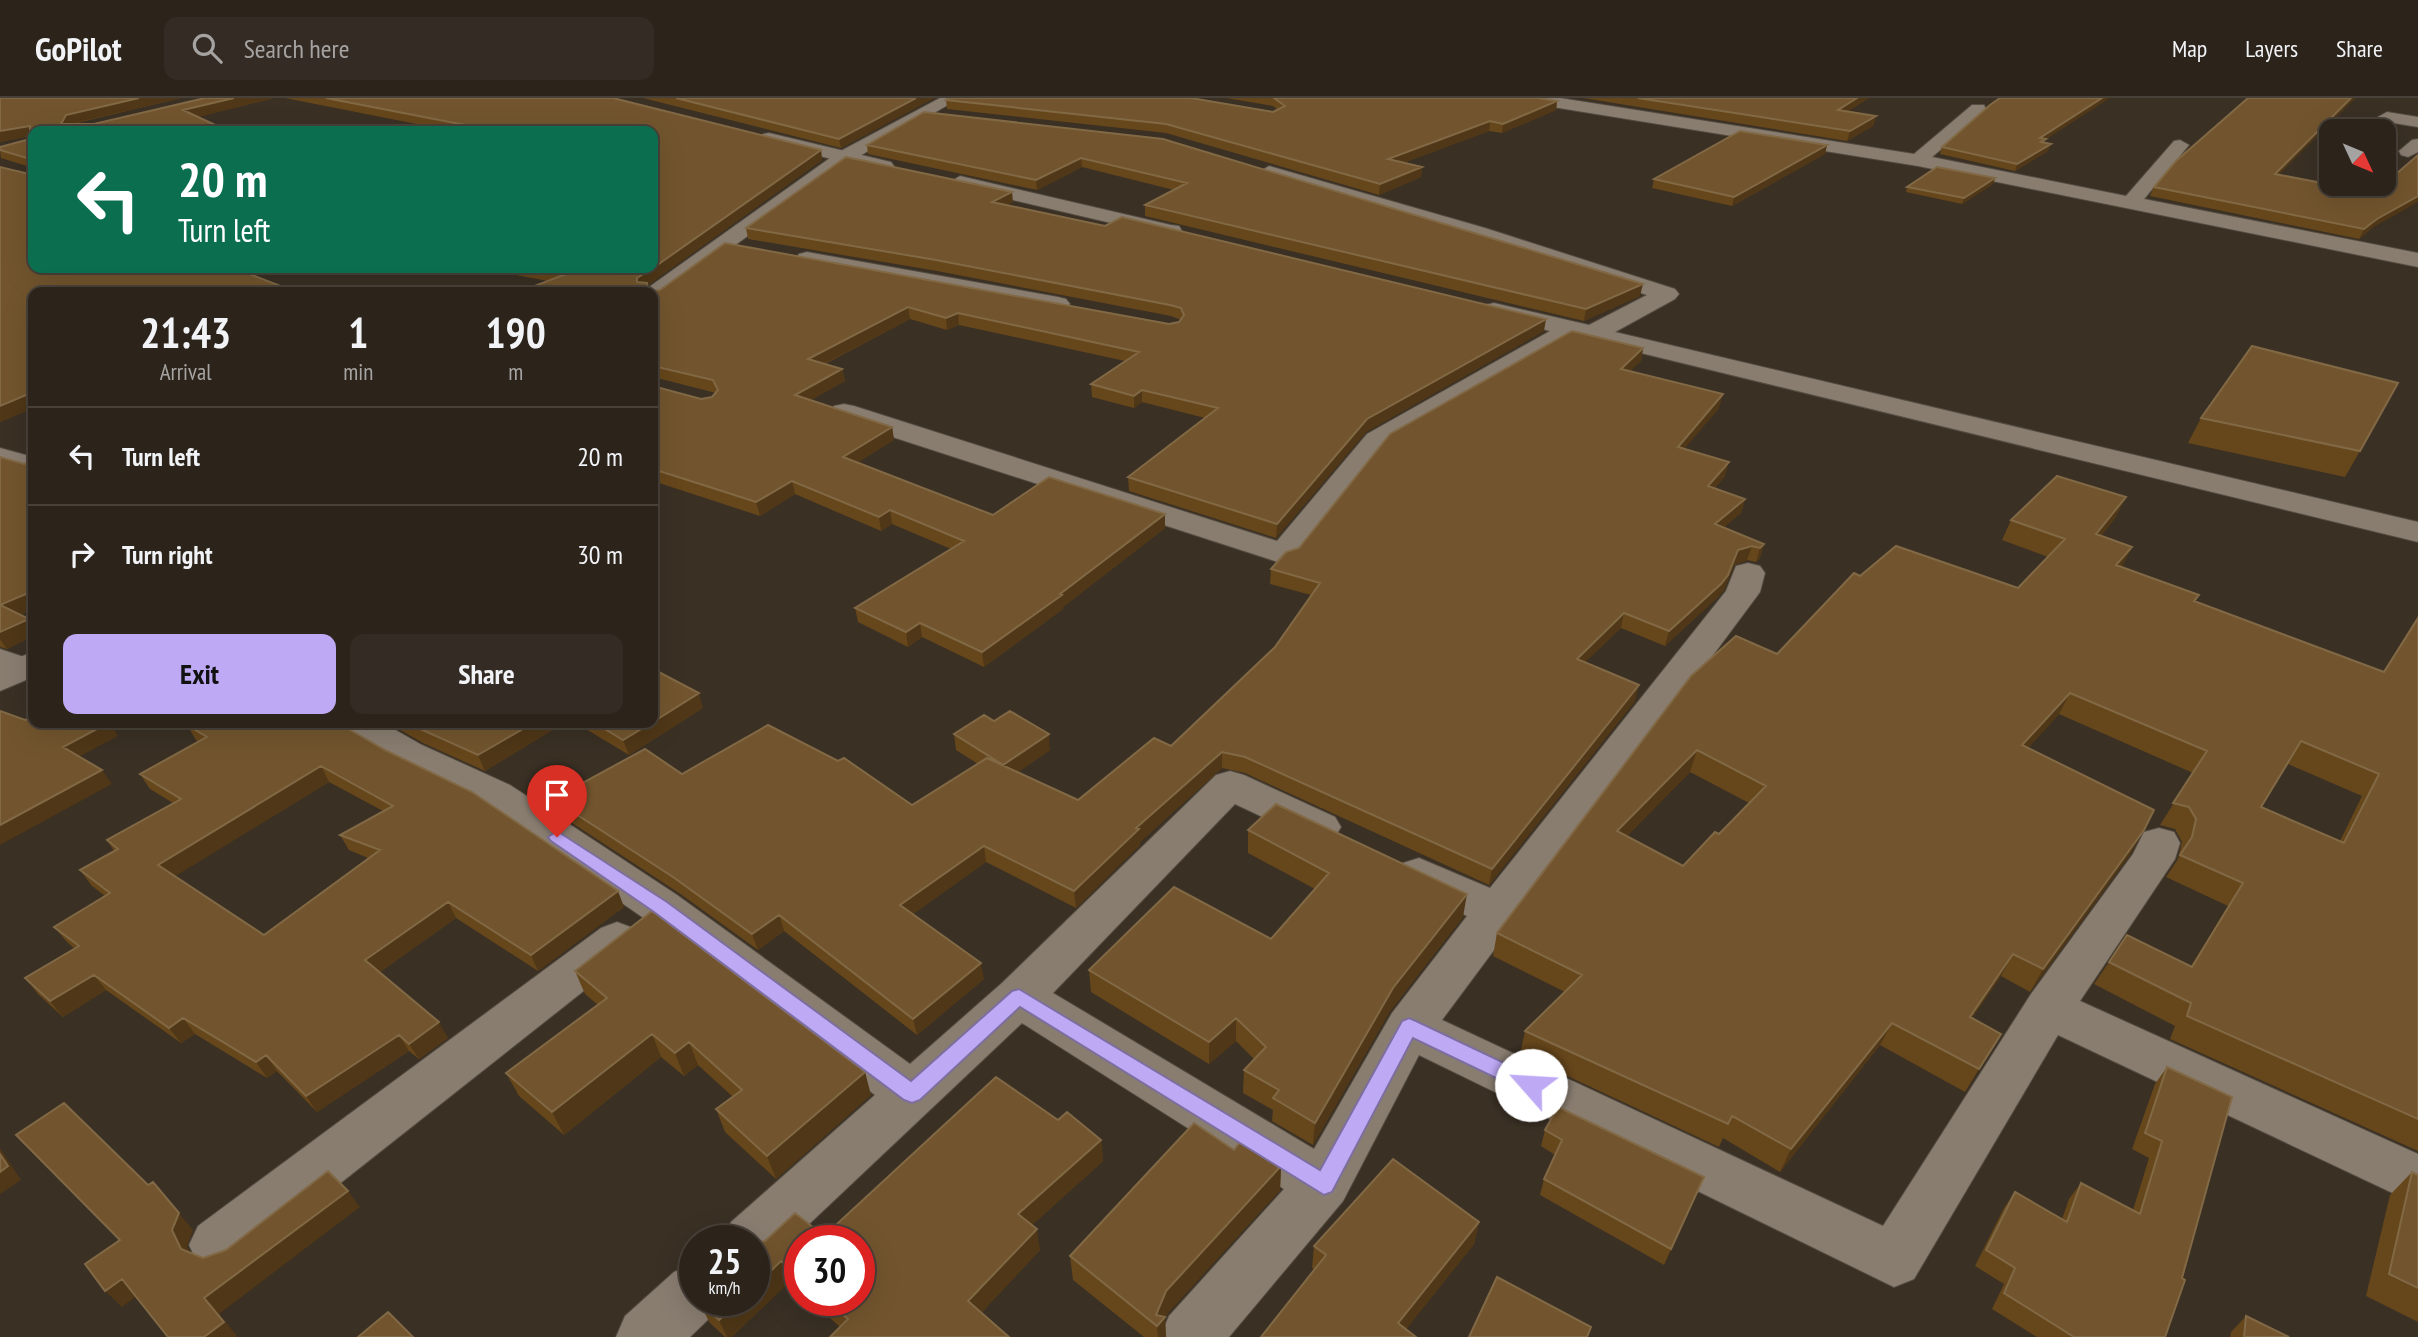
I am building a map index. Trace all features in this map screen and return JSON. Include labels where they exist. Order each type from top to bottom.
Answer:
[{"type":"street","points":[[1528,98],[1918,160],[2418,260]]},
{"type":"street","points":[[658,290],[844,157],[926,114],[952,108]]},
{"type":"street","points":[[1918,160],[1978,109]]},
{"type":"street","points":[[2387,117],[2418,122]]},
{"type":"street","points":[[748,133],[912,172]]},
{"type":"street","points":[[2132,201],[2180,145]]},
{"type":"street","points":[[844,412],[1284,554],[1377,440],[1582,331],[1667,294],[1477,233],[1244,164]]},
{"type":"street","points":[[939,178],[1196,237]]},
{"type":"street","points":[[722,244],[749,249]]},
{"type":"street","points":[[789,256],[1074,307]]},
{"type":"street","points":[[1477,306],[2418,532]]},
{"type":"street","points":[[0,457],[28,465]]},
{"type":"street","points":[[1190,1337],[1324,1184],[1409,1027],[1743,592],[1748,573]]},
{"type":"street","points":[[364,728],[408,754],[495,795],[661,907],[912,1094]]},
{"type":"street","points":[[769,1225],[1019,997],[1230,785],[1497,911]]},
{"type":"street","points":[[1409,1027],[1895,1260],[2048,1008],[2153,859],[2159,843]]},
{"type":"street","points":[[218,1245],[661,907]]},
{"type":"street","points":[[1019,997],[1324,1184]]},
{"type":"street","points":[[2048,1008],[2418,1180]]},
{"type":"street","points":[[646,1337],[679,1307]]},
{"type":"building","points":[[0,98],[139,98],[66,115],[61,124],[94,124],[205,98],[234,98],[183,110],[217,126],[28,126],[0,131]]},
{"type":"building","points":[[326,98],[613,98],[821,150],[658,264],[658,126],[470,126]]},
{"type":"building","points":[[676,98],[916,98],[839,139]]},
{"type":"building","points":[[1191,98],[1273,112],[1285,106],[1274,98],[1538,98],[1557,101],[1503,124],[1490,121],[1388,159],[1422,167],[1380,184],[1166,124],[946,100]]},
{"type":"building","points":[[1638,98],[1857,98],[1838,110],[1876,116],[1850,131]]},
{"type":"building","points":[[2000,98],[2102,98],[2040,138],[2046,139],[2041,142],[2051,144],[2017,164],[1942,147]]},
{"type":"building","points":[[2248,98],[2351,98],[2330,119],[2319,119],[2319,130],[2275,174],[2319,182],[2319,196],[2396,196],[2396,174],[2418,155],[2418,196],[2364,229],[2154,187],[2176,161]]},
{"type":"building","points":[[924,112],[1163,139],[1643,284],[1586,309],[1145,205],[1187,183],[1081,158],[1036,180],[867,145]]},
{"type":"building","points":[[1740,131],[1827,145],[1734,197],[1654,179]]},
{"type":"building","points":[[28,140],[28,158],[0,150],[0,147]]},
{"type":"building","points":[[846,157],[1012,192],[992,202],[1105,226],[1122,217],[1546,319],[1367,419],[1277,524],[1128,477],[1218,408],[1142,390],[1134,396],[1091,384],[1139,352],[958,313],[946,318],[908,307],[808,359],[842,369],[795,395],[892,427],[843,457],[993,515],[1049,477],[1165,514],[1060,594],[1062,595],[982,652],[920,623],[906,632],[855,608],[964,541],[890,510],[879,517],[792,481],[756,502],[658,471],[658,387],[701,399],[712,397],[718,390],[713,380],[658,367],[658,290],[725,243],[1169,324],[1179,322],[1184,315],[1181,308],[936,260],[746,228]]},
{"type":"building","points":[[0,167],[28,174],[28,273],[247,273],[283,287],[28,287],[28,394],[0,406]]},
{"type":"building","points":[[1937,167],[1995,178],[1964,198],[1907,187]]},
{"type":"building","points":[[560,273],[645,273],[637,278],[637,282],[647,283],[648,287],[532,287],[566,274]]},
{"type":"building","points":[[1572,331],[1643,348],[1621,369],[1723,394],[1678,447],[1729,462],[1708,486],[1745,499],[1715,524],[1764,544],[1760,548],[1752,546],[1738,550],[1728,575],[1721,584],[1669,631],[1624,613],[1577,659],[1639,685],[1492,869],[1245,757],[1222,752],[1136,828],[1139,829],[1074,891],[984,846],[900,905],[981,963],[913,1019],[779,915],[752,934],[673,877],[553,799],[645,749],[682,774],[768,725],[838,761],[844,758],[912,805],[987,758],[1078,800],[1154,738],[1171,746],[1275,647],[1320,583],[1271,569],[1286,552],[1299,548],[1390,434]]},
{"type":"building","points":[[2252,346],[2398,383],[2360,451],[2201,418]]},
{"type":"building","points":[[0,457],[24,464],[28,462],[28,593],[0,605]]},
{"type":"building","points":[[2057,476],[2126,497],[2096,534],[2132,547],[2116,565],[2199,595],[2194,601],[2384,672],[2418,618],[2418,1119],[2187,1016],[2191,1003],[2109,962],[2127,935],[2192,967],[2243,883],[2180,855],[2192,837],[2196,819],[2189,807],[2173,803],[2207,751],[2070,693],[2022,745],[2154,810],[2144,830],[2043,969],[2013,954],[1970,1017],[2001,1034],[1979,1069],[1892,1023],[1791,1149],[1732,1116],[1728,1124],[1525,1031],[1582,975],[1497,933],[1691,676],[1736,636],[1777,654],[1854,573],[1860,576],[1896,546],[2018,588],[2065,539],[2011,520]],"holes":[[[2301,741],[2379,774],[2344,843],[2261,807]],[[1697,750],[1766,786],[1719,834],[1715,832],[1683,866],[1617,831]]]},
{"type":"building","points":[[0,605],[28,619],[28,619],[0,632]]},
{"type":"building","points":[[658,672],[699,693],[658,719]]},
{"type":"building","points":[[0,711],[28,719],[28,728],[99,728],[63,747],[102,770],[0,825]]},
{"type":"building","points":[[1010,711],[1049,734],[1003,765],[954,734],[984,715],[994,721]]},
{"type":"building","points":[[192,728],[347,728],[385,750],[472,792],[618,891],[531,955],[448,902],[365,960],[439,1022],[409,1044],[399,1035],[306,1096],[266,1055],[256,1062],[183,1018],[169,1028],[94,975],[50,1001],[25,978],[79,946],[54,927],[110,893],[80,870],[118,849],[107,840],[181,799],[140,774],[207,737]],"holes":[[[321,766],[393,806],[340,835],[380,850],[264,935],[158,865]]]},
{"type":"building","points":[[418,728],[524,728],[478,755]]},
{"type":"building","points":[[603,728],[643,728],[623,740]]},
{"type":"building","points":[[1276,804],[1467,894],[1393,988],[1315,1123],[1273,1098],[1279,1090],[1244,1070],[1266,1047],[1236,1018],[1209,1042],[1089,970],[1174,887],[1271,939],[1329,873],[1248,830]]},
{"type":"building","points":[[652,911],[865,1072],[767,1156],[716,1109],[742,1090],[689,1042],[675,1053],[652,1034],[552,1112],[506,1073],[607,998],[575,971]]},
{"type":"building","points":[[2167,1067],[2232,1097],[2182,1278],[2185,1280],[2165,1337],[2074,1337],[2004,1293],[2015,1268],[1986,1250],[2015,1192],[2067,1222],[2081,1183],[2140,1214],[2162,1141],[2145,1133]]},
{"type":"building","points":[[996,1077],[1058,1120],[1067,1112],[1101,1140],[1018,1214],[1037,1229],[968,1301],[1009,1337],[830,1337],[848,1319],[845,1316],[875,1316],[875,1225],[836,1225]]},
{"type":"building","points":[[64,1103],[148,1185],[153,1182],[179,1213],[172,1230],[181,1249],[203,1258],[226,1250],[328,1171],[348,1191],[204,1298],[224,1322],[204,1337],[168,1337],[122,1279],[105,1291],[85,1264],[120,1240],[16,1135]]},
{"type":"building","points":[[1558,1107],[1704,1177],[1671,1249],[1544,1179],[1562,1140],[1545,1130]]},
{"type":"building","points":[[1194,1123],[1234,1150],[1241,1141],[1281,1166],[1166,1291],[1156,1315],[1165,1317],[1157,1326],[1070,1256]]},
{"type":"building","points":[[0,1154],[8,1166],[0,1172]]},
{"type":"building","points":[[1393,1159],[1479,1222],[1398,1323],[1416,1337],[1261,1337],[1326,1255],[1314,1246]]},
{"type":"building","points":[[2412,1172],[2418,1175],[2418,1288],[2389,1274]]},
{"type":"building","points":[[795,1213],[810,1225],[784,1225],[784,1264],[781,1261],[770,1272],[770,1236]]},
{"type":"building","points":[[1497,1277],[1591,1327],[1587,1337],[1469,1337]]},
{"type":"building","points":[[388,1312],[413,1337],[358,1337]]},
{"type":"building","points":[[2246,1316],[2289,1337],[2244,1337]]},
{"type":"route","points":[[557,837],[661,907],[912,1094],[1019,997],[1324,1184],[1409,1027],[1531,1085]]}]
